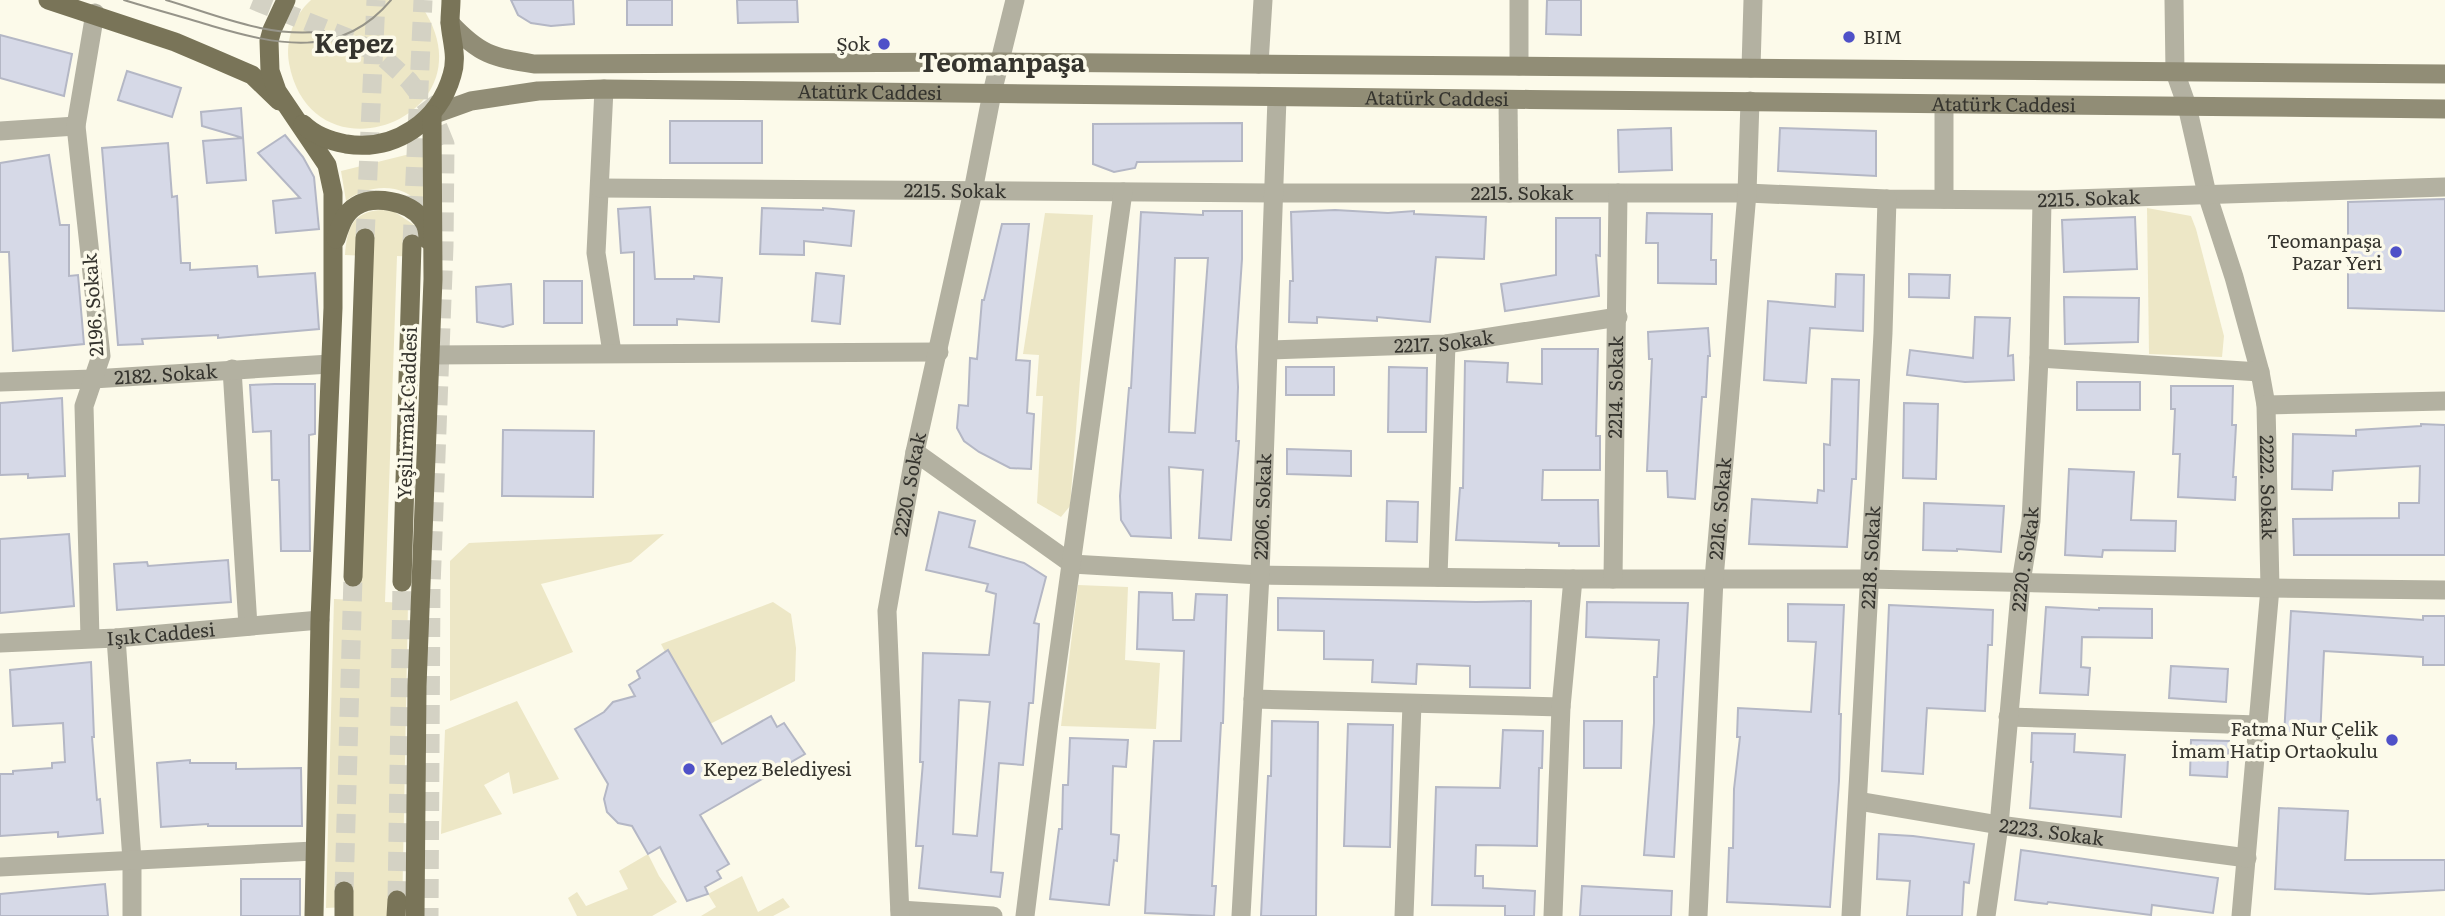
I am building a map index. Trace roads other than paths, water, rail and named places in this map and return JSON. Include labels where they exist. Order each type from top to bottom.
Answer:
[{"type":"main road","points":[[48,0],[95,13],[175,42],[252,75],[312,133],[332,141],[359,146],[386,143],[411,132],[432,115],[445,94],[453,72],[455,47],[450,23],[451,0]]},
{"type":"main road","points":[[286,0],[269,41],[270,71],[277,91],[327,166],[333,193],[314,916]]},
{"type":"main road","points":[[438,0],[450,23]]},
{"type":"main road","name":"Atatürk Caddesi","points":[[450,23],[468,42],[495,57],[534,64],[1001,62],[2445,75]]},
{"type":"main road","name":"Atatürk Caddesi","points":[[432,115],[471,101],[538,91],[604,89],[2445,109]]},
{"type":"main road","points":[[415,916],[417,685],[433,279],[432,115]]},
{"type":"main road","points":[[333,249],[343,219],[354,207],[370,201],[407,206],[422,218],[427,230],[433,279]]},
{"type":"main road","points":[[353,577],[365,238]]},
{"type":"main road","name":"Yeşilırmak Caddesi","points":[[402,582],[412,244]]},
{"type":"main road","points":[[344,891],[344,916]]},
{"type":"street","name":"2220. Sokak","points":[[900,913],[887,611],[915,452],[939,352],[992,93],[1015,0]]},
{"type":"street","points":[[1259,64],[1263,0]]},
{"type":"street","points":[[1519,0],[1519,66]]},
{"type":"street","points":[[1751,68],[1753,0]]},
{"type":"street","points":[[2174,0],[2175,72]]},
{"type":"street","name":"2196. Sokak","points":[[90,638],[85,406],[101,356],[76,126],[95,13]]},
{"type":"street","name":"2222. Sokak","points":[[2175,72],[2188,106],[2207,194],[2234,277],[2260,372],[2266,405],[2270,588],[2241,916]]},
{"type":"street","points":[[604,89],[596,253],[612,352]]},
{"type":"street","name":"2206. Sokak","points":[[1241,916],[1260,575],[1278,98]]},
{"type":"street","points":[[1508,100],[1510,193]]},
{"type":"street","name":"2216. Sokak","points":[[1698,916],[1714,579],[1747,193],[1750,101]]},
{"type":"street","points":[[1944,104],[1944,199]]},
{"type":"street","points":[[0,131],[76,126]]},
{"type":"street","name":"2215. Sokak","points":[[600,188],[1747,193],[1887,199],[2042,200],[2445,187]]},
{"type":"street","points":[[1024,916],[1123,192]]},
{"type":"street","name":"2214. Sokak","points":[[1613,579],[1618,192]]},
{"type":"street","name":"2218. Sokak","points":[[1851,916],[1883,333],[1887,199]]},
{"type":"street","name":"2220. Sokak","points":[[1986,916],[1999,825],[2021,582],[2031,521],[2039,358],[2042,200]]},
{"type":"street","name":"2217. Sokak","points":[[1269,350],[1446,344],[1618,317]]},
{"type":"street","points":[[1438,577],[1446,344]]},
{"type":"street","points":[[430,355],[939,352]]},
{"type":"street","points":[[2039,358],[2260,372]]},
{"type":"street","name":"2182. Sokak","points":[[0,382],[330,364]]},
{"type":"street","points":[[232,369],[248,626]]},
{"type":"street","points":[[2266,405],[2445,401]]},
{"type":"street","points":[[915,452],[1072,564],[1260,575],[1868,579],[2445,590]]},
{"type":"street","points":[[1553,916],[1561,708],[1573,579]]},
{"type":"street","name":"Işık Caddesi","points":[[0,643],[116,638],[320,620]]},
{"type":"street","points":[[116,638],[132,860],[132,916]]},
{"type":"street","points":[[1253,699],[1561,708]]},
{"type":"street","points":[[1404,916],[1412,704]]},
{"type":"street","points":[[2008,717],[2258,725]]},
{"type":"street","name":"2223. Sokak","points":[[1858,801],[1999,825],[2246,858]]},
{"type":"street","points":[[0,867],[314,851]]},
{"type":"street","points":[[900,913],[993,916]]},
{"type":"tunnel","points":[[253,0],[353,40],[384,58],[409,81],[431,110],[445,144],[444,246],[431,587],[429,916]]},
{"type":"tunnel","points":[[365,238],[376,0]]},
{"type":"tunnel","points":[[412,244],[423,0]]},
{"type":"tunnel","points":[[344,891],[353,577]]},
{"type":"tunnel","points":[[397,900],[402,582]]},
{"type":"tram line","points":[[124,0],[236,33],[284,42],[307,43],[330,40],[351,32],[372,19],[391,0]]},
{"type":"tram line","points":[[166,0],[264,29],[304,33],[324,31]]},
{"type":"place","name":"BIM","points":[[1849,37]]},
{"type":"place","name":"Şok","points":[[884,44]]},
{"type":"place","name":"Teomanpaşa Pazar Yeri","points":[[2396,252]]},
{"type":"place","name":"Fatma Nur Çelik İmam Hatip Ortaokulu","points":[[2392,740]]},
{"type":"place","name":"Kepez Belediyesi","points":[[689,769]]},
{"type":"district","name":"Kepez","points":[[354,44]]},
{"type":"district","name":"Teomanpaşa","points":[[1002,63]]}]
